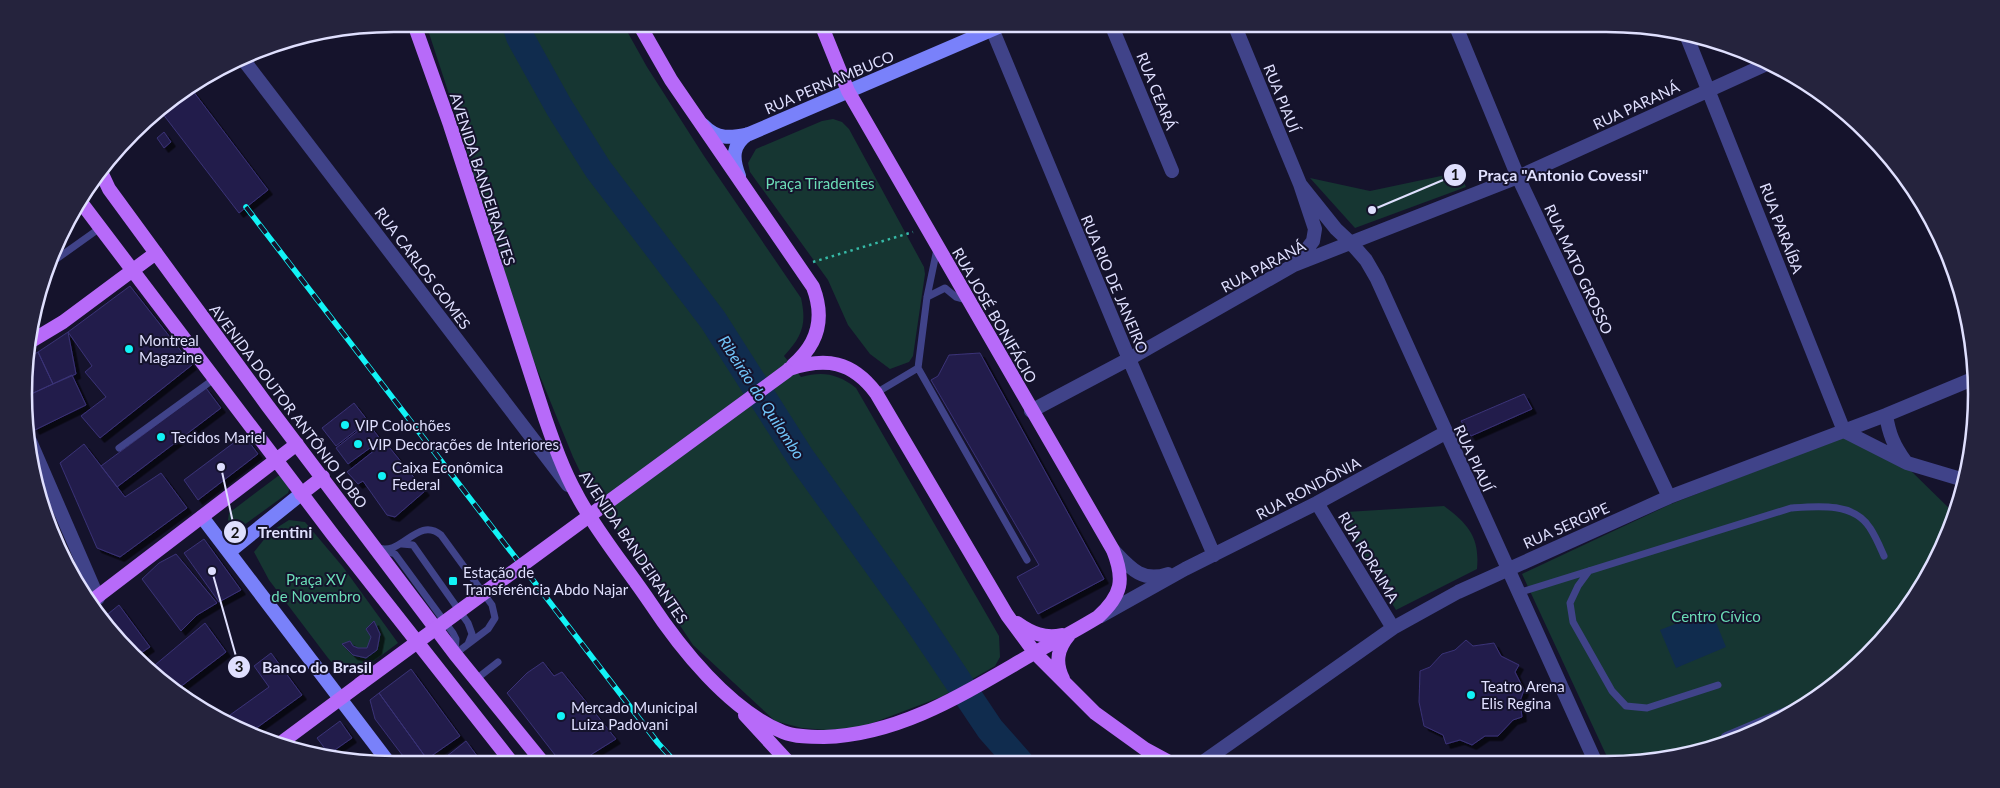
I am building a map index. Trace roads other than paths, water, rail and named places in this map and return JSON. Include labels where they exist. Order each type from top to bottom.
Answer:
[{"type":"main road","name":"AVENIDA BANDEIRANTES","points":[[417,32],[450,125],[561,462],[577,496],[666,627],[724,692],[760,720],[784,733],[810,737],[841,736],[869,732],[900,723],[946,703],[1035,653]]},
{"type":"main road","points":[[286,739],[788,370],[804,356],[811,346],[816,336],[820,317],[813,287],[670,80],[643,32]]},
{"type":"main road","name":"RUA JOSÉ BONIFÁCIO","points":[[824,32],[848,92],[1113,550],[1120,569],[1118,592],[1112,605],[1098,617]]},
{"type":"main road","name":"RUA PERNAMBUCO","points":[[749,134],[848,92],[980,32]]},
{"type":"main road","points":[[697,118],[708,130],[721,137],[728,138],[749,134]]},
{"type":"main road","points":[[739,178],[733,155],[738,142],[749,134]]},
{"type":"main road","name":"AVENIDA DOUTOR ANTÔNIO LOBO","points":[[103,179],[297,444],[378,548],[455,654],[537,756]]},
{"type":"main road","points":[[85,207],[301,494],[507,756]]},
{"type":"main road","points":[[37,337],[63,322],[156,253]]},
{"type":"main road","points":[[788,370],[807,363],[837,363],[862,375],[876,393],[1007,615],[1035,653],[1095,713],[1144,749],[1157,756]]},
{"type":"main road","points":[[96,599],[297,444]]},
{"type":"main road","points":[[229,552],[323,476]]},
{"type":"main road","points":[[202,517],[383,756]]},
{"type":"main road","points":[[1007,615],[1038,635],[1056,637],[1072,632]]},
{"type":"main road","name":"RUA RONDÔNIA","points":[[1035,653],[1098,617]]},
{"type":"main road","points":[[1069,689],[1059,670],[1058,660],[1062,643],[1072,632]]},
{"type":"main road","points":[[437,667],[455,654]]},
{"type":"main road","points":[[724,692],[783,756]]},
{"type":"street","name":"RUA RIO DE JANEIRO","points":[[993,32],[1129,360],[1214,555]]},
{"type":"street","name":"RUA CEARÁ","points":[[1115,32],[1172,171]]},
{"type":"street","name":"RUA PIAUÍ","points":[[1237,32],[1300,184],[1315,228],[1313,241],[1306,252],[1294,264]]},
{"type":"street","name":"RUA MATO GROSSO","points":[[1458,32],[1518,177],[1669,497]]},
{"type":"street","name":"RUA PARAÍBA","points":[[1690,42],[1844,432]]},
{"type":"street","name":"RUA CARLOS GOMES","points":[[247,64],[577,496]]},
{"type":"street","name":"RUA PARANÁ","points":[[1031,411],[1129,360],[1294,264],[1518,177],[1760,67]]},
{"type":"street","name":"RUA PIAUÍ","points":[[1300,184],[1336,229],[1351,242],[1366,260],[1377,279],[1506,570],[1593,756]]},
{"type":"street","name":"RUA SERGIPE","points":[[1212,756],[1394,628],[1458,592],[1669,497],[1844,432],[1967,381]]},
{"type":"street","points":[[1886,415],[1889,433],[1894,446],[1907,463]]},
{"type":"street","points":[[1844,432],[1907,463],[1958,478]]},
{"type":"street","name":"RUA RONDÔNIA","points":[[1113,550],[1136,573],[1148,578],[1158,578],[1214,555],[1317,504],[1445,433]]},
{"type":"street","points":[[47,494],[88,587]]},
{"type":"street","name":"RUA RORAIMA","points":[[1317,504],[1394,628]]},
{"type":"street","name":"RUA RONDÔNIA","points":[[1098,617],[1185,568]]},
{"type":"lane","points":[[59,259],[102,231],[86,205]]},
{"type":"lane","points":[[938,248],[927,297],[918,368],[1027,560]]},
{"type":"lane","points":[[927,297],[945,288],[956,297],[968,300]]},
{"type":"lane","points":[[876,393],[918,368]]},
{"type":"lane","points":[[119,448],[214,380]]},
{"type":"lane","points":[[1517,593],[1791,508],[1827,505],[1853,513],[1870,526],[1884,556]]},
{"type":"lane","points":[[378,548],[392,549],[424,530],[436,531],[492,606],[495,618],[494,624],[455,654]]},
{"type":"lane","points":[[401,544],[407,542],[413,544],[468,623],[472,634],[468,644]]},
{"type":"lane","points":[[1589,571],[1578,586],[1570,603],[1573,622],[1612,692],[1626,706],[1647,708],[1718,685]]},
{"type":"lane","points":[[475,680],[498,662]]},
{"type":"water","points":[[1711,610],[1726,647],[1676,668],[1660,630]]},
{"type":"waterway","name":"Ribeirão do Quilombo","points":[[518,32],[559,107],[598,169],[713,320],[801,458],[913,614],[990,729],[1014,756]]},
{"type":"railway","points":[[246,207],[670,756]]},
{"type":"place","name":"Praça \"Antonio Covessi\"","points":[[1372,210]]},
{"type":"place","name":"Montreal Magazine","points":[[129,349]]},
{"type":"place","name":"VIP Colochões","points":[[345,425]]},
{"type":"place","name":"Tecidos Mariel","points":[[161,437]]},
{"type":"place","name":"VIP Decorações de Interiores","points":[[358,444]]},
{"type":"place","name":"Trentini","points":[[221,467]]},
{"type":"place","name":"Caixa Econômica Federal","points":[[382,476]]},
{"type":"place","name":"Banco do Brasil","points":[[212,571]]},
{"type":"place","name":"Estação de Transferência Abdo Najar","points":[[453,581]]},
{"type":"place","name":"Teatro Arena Elis Regina","points":[[1471,695]]},
{"type":"place","name":"Mercado Municipal Luiza Padovani","points":[[561,716]]},
{"type":"park label","name":"Praça Tiradentes","points":[[820,183]]},
{"type":"park label","name":"Praça XV de Novembro","points":[[316,588]]},
{"type":"park label","name":"Centro Cívico","points":[[1716,616]]}]
